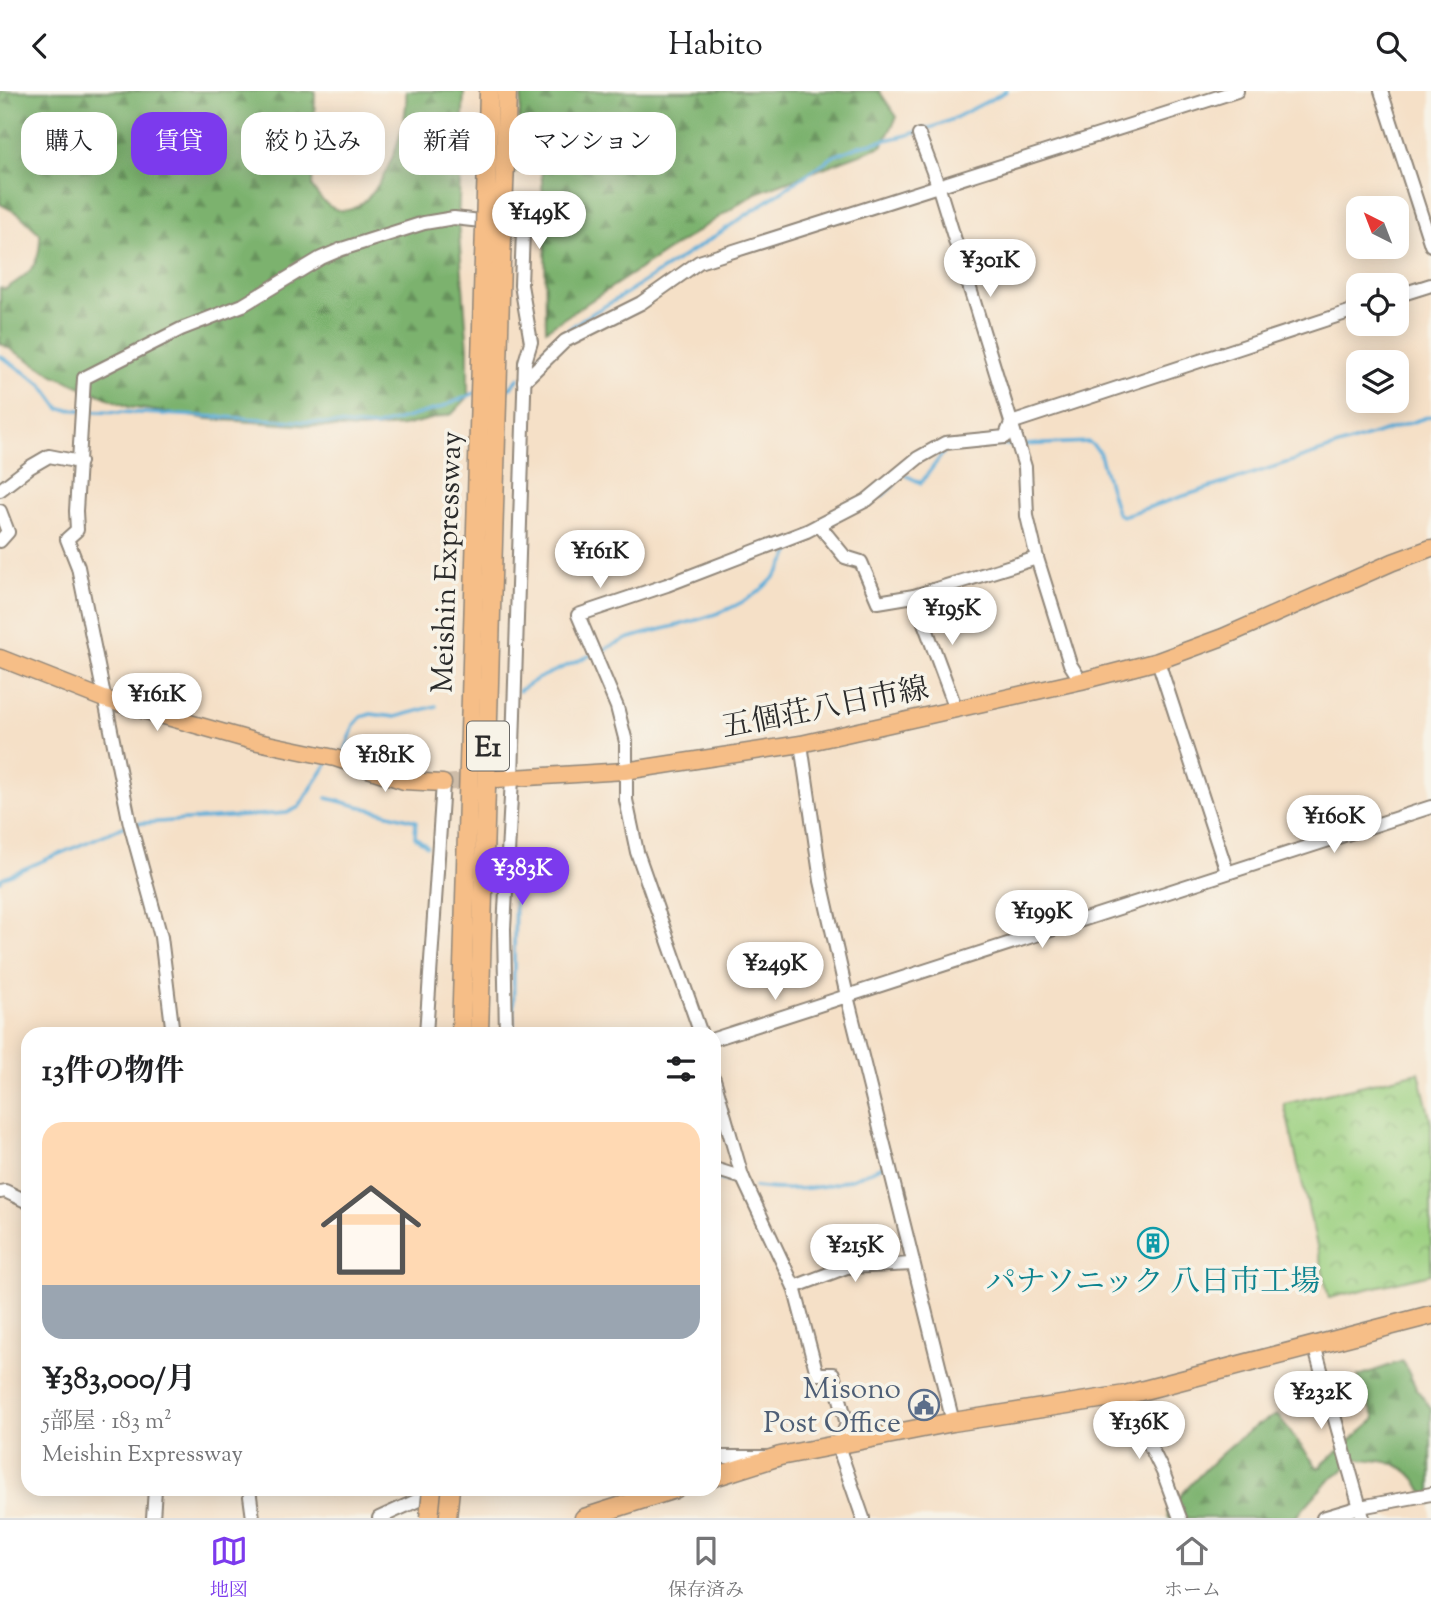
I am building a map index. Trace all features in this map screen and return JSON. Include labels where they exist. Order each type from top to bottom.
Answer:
[{"type":"highway","name":"Meishin Expressway","points":[[489,91],[496,163]]},
{"type":"highway","name":"Meishin Expressway","points":[[461,1027],[477,458],[490,343],[496,163],[507,91]]},
{"type":"highway","name":"Meishin Expressway","points":[[479,1027],[497,458],[490,343]]},
{"type":"highway","points":[[721,1475],[779,1456],[953,1422],[1125,1395],[1431,1315]]},
{"type":"highway","points":[[429,1518],[431,1496]]},
{"type":"highway","points":[[447,1518],[449,1496]]},
{"type":"highway","points":[[584,1518],[653,1496]]},
{"type":"main road","name":"五個荘八日市線","points":[[504,779],[625,771],[801,744],[1081,681],[1158,661],[1223,637],[1431,548]]},
{"type":"main road","points":[[0,658],[104,699],[254,741],[332,757],[404,781],[443,783]]},
{"type":"street","points":[[524,378],[565,341],[641,303],[699,262],[1237,91]]},
{"type":"street","points":[[1381,91],[1431,245]]},
{"type":"street","points":[[919,135],[938,185],[1025,467],[1027,516],[1037,558],[1070,664],[1081,681]]},
{"type":"street","points":[[172,1027],[161,937],[130,824],[78,567],[66,539],[77,530],[85,378],[181,329],[243,305],[321,258],[424,223],[454,218],[508,224],[523,232],[521,285],[531,342],[524,378],[504,779],[506,1027]]},
{"type":"street","points":[[1409,292],[1431,285]]},
{"type":"street","points":[[1010,423],[1346,313]]},
{"type":"street","points":[[699,1027],[637,852],[626,800],[626,742],[617,708],[578,615],[667,585],[819,525],[867,500],[919,457],[945,443],[1005,436],[1010,423]]},
{"type":"street","points":[[0,490],[30,467],[50,456],[79,462]]},
{"type":"street","points":[[0,511],[8,532],[0,541]]},
{"type":"street","points":[[819,525],[845,557],[861,562],[878,602],[914,596],[1037,558]]},
{"type":"street","points":[[914,596],[956,709]]},
{"type":"street","points":[[1158,661],[1227,872]]},
{"type":"street","points":[[801,744],[821,881],[953,1422]]},
{"type":"street","points":[[426,1027],[443,783]]},
{"type":"street","points":[[721,1037],[1431,807]]},
{"type":"street","points":[[721,1103],[743,1178],[794,1287],[817,1374],[833,1374],[847,1424],[838,1446],[863,1518]]},
{"type":"street","points":[[721,1171],[743,1178]]},
{"type":"street","points":[[0,1192],[5,1191],[21,1199]]},
{"type":"street","points":[[794,1287],[846,1267],[913,1264]]},
{"type":"street","points":[[1314,1345],[1362,1513]]},
{"type":"street","points":[[1125,1395],[1163,1472],[1180,1518]]},
{"type":"street","points":[[721,1457],[779,1456]]},
{"type":"street","points":[[1323,1518],[1362,1513],[1431,1494]]},
{"type":"street","points":[[153,1518],[155,1496]]},
{"type":"street","points":[[249,1496],[253,1518]]},
{"type":"street","points":[[379,1518],[428,1496]]},
{"type":"green space","points":[[0,91],[315,91],[314,112],[241,112],[241,175],[312,175],[312,187],[330,206],[348,210],[364,201],[379,184],[399,138],[399,175],[460,175],[458,222],[468,349],[468,397],[452,414],[403,426],[357,429],[209,419],[129,407],[56,376],[0,343],[0,288],[5,289],[14,284],[32,267],[38,254],[40,234],[19,214],[0,204]]},
{"type":"green space","points":[[406,91],[464,91],[463,112],[405,112]]},
{"type":"green space","points":[[522,91],[879,91],[897,117],[882,146],[756,193],[546,330],[542,175],[676,175],[676,112],[520,112]]},
{"type":"green space","points":[[1419,1072],[1431,1123],[1431,1274],[1329,1298],[1284,1104]]},
{"type":"green space","points":[[1403,1361],[1416,1388],[1431,1409],[1431,1503],[1415,1479],[1403,1468],[1389,1463],[1357,1459],[1325,1484],[1295,1518],[1169,1518],[1167,1511],[1218,1457],[1248,1432],[1277,1415],[1318,1468],[1375,1419],[1358,1376]]},
{"type":"waterway","points":[[528,367],[553,341],[584,318],[709,240],[834,156],[859,146],[933,127],[1007,91]]},
{"type":"waterway","points":[[0,356],[42,384],[60,409],[374,427],[440,408],[475,393]]},
{"type":"waterway","points":[[504,389],[510,388],[519,378]]},
{"type":"waterway","points":[[1021,445],[1089,442],[1099,451],[1117,513],[1122,516],[1431,416]]},
{"type":"waterway","points":[[983,445],[1013,445]]},
{"type":"waterway","points":[[905,475],[921,483],[947,448]]},
{"type":"waterway","points":[[882,496],[894,485]]},
{"type":"waterway","points":[[598,652],[627,639],[708,617],[746,600],[778,573],[794,545]]},
{"type":"waterway","points":[[519,691],[537,679],[591,655]]},
{"type":"waterway","points":[[344,755],[354,725],[361,717],[371,714],[395,717],[436,706]]},
{"type":"waterway","points":[[0,881],[130,824],[287,813],[299,807],[329,761]]},
{"type":"waterway","points":[[327,798],[416,821],[415,837],[427,846]]},
{"type":"waterway","points":[[513,1027],[515,882]]},
{"type":"waterway","points":[[755,1187],[789,1189],[821,1186],[853,1179],[884,1165]]},
{"type":"waterway","points":[[721,1180],[740,1184]]},
{"type":"tunnel","points":[[443,783],[480,780]]},
{"type":"place","name":"パナソニック 八日市工場","points":[[1153,1243]]},
{"type":"place","name":"Misono Post Office","points":[[924,1405]]}]
